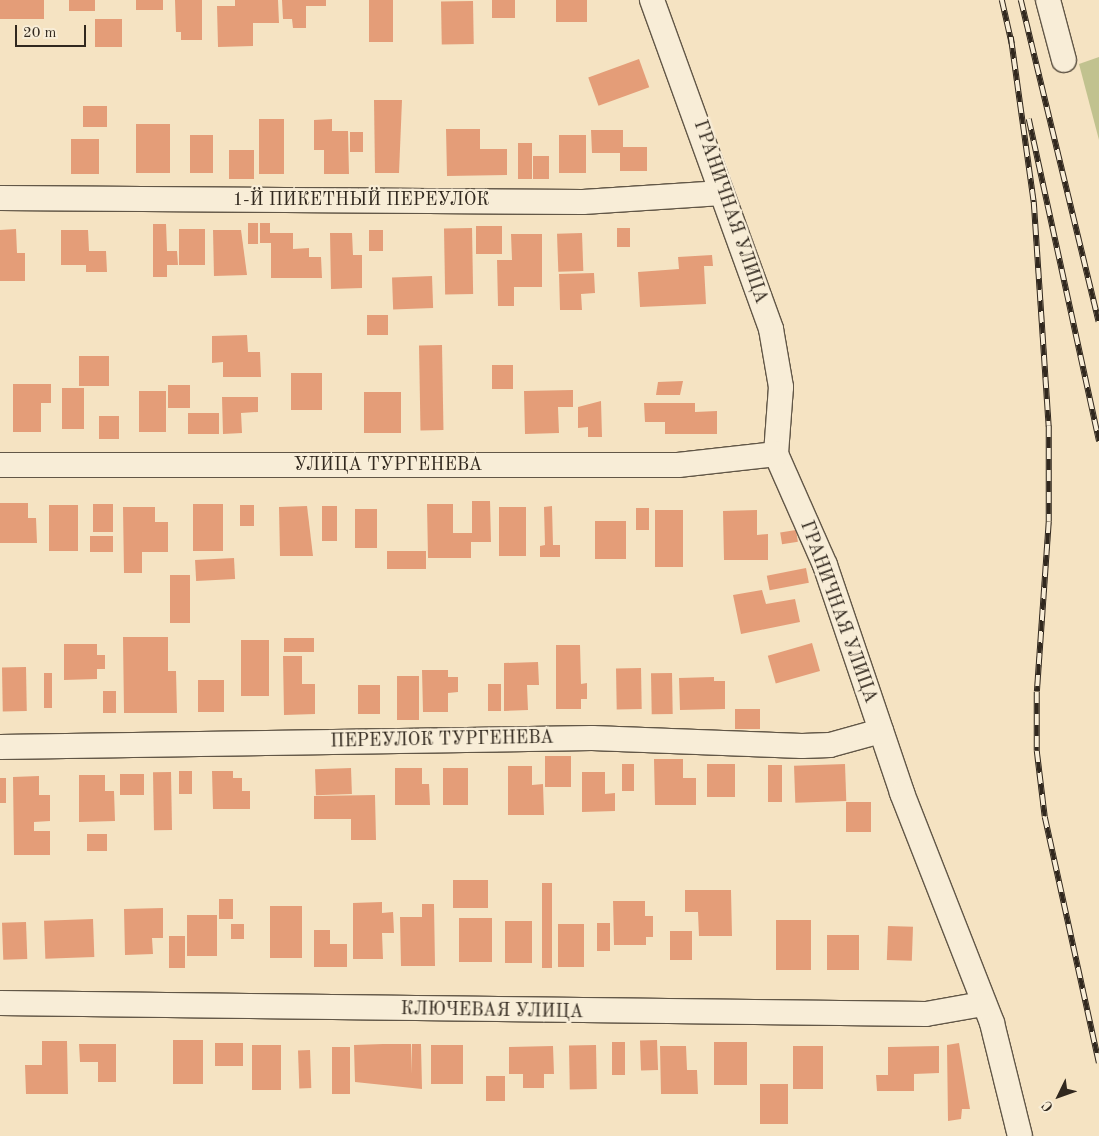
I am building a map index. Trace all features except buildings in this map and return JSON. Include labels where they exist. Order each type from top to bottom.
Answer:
[{"type":"street","name":"ГРАНИЧНАЯ УЛИЦА","points":[[652,0],[771,329],[781,387],[776,454],[825,565],[881,731],[983,1004],[1020,1136]]},
{"type":"street","points":[[1048,0],[1064,60]]},
{"type":"street","name":"1-Й ПИКЕТНЫЙ ПЕРЕУЛОК","points":[[0,198],[583,202],[722,193]]},
{"type":"street","name":"УЛИЦА ТУРГЕНЕВА","points":[[0,465],[678,465],[776,454]]},
{"type":"street","name":"ПЕРЕУЛОК ТУРГЕНЕВА","points":[[0,747],[592,738],[802,746],[838,744],[881,731]]},
{"type":"street","name":"КЛЮЧЕВАЯ УЛИЦА","points":[[0,1003],[916,1014],[983,1004]]},
{"type":"green space","points":[[1099,57],[1099,140],[1079,64]]},
{"type":"railway","points":[[1002,0],[1012,44]]},
{"type":"railway","points":[[1021,0],[1099,322]]},
{"type":"railway","points":[[1011,37],[1034,202],[1049,426],[1049,522],[1037,692],[1037,751],[1045,817],[1099,1063]]},
{"type":"railway","points":[[1029,119],[1099,441]]}]
